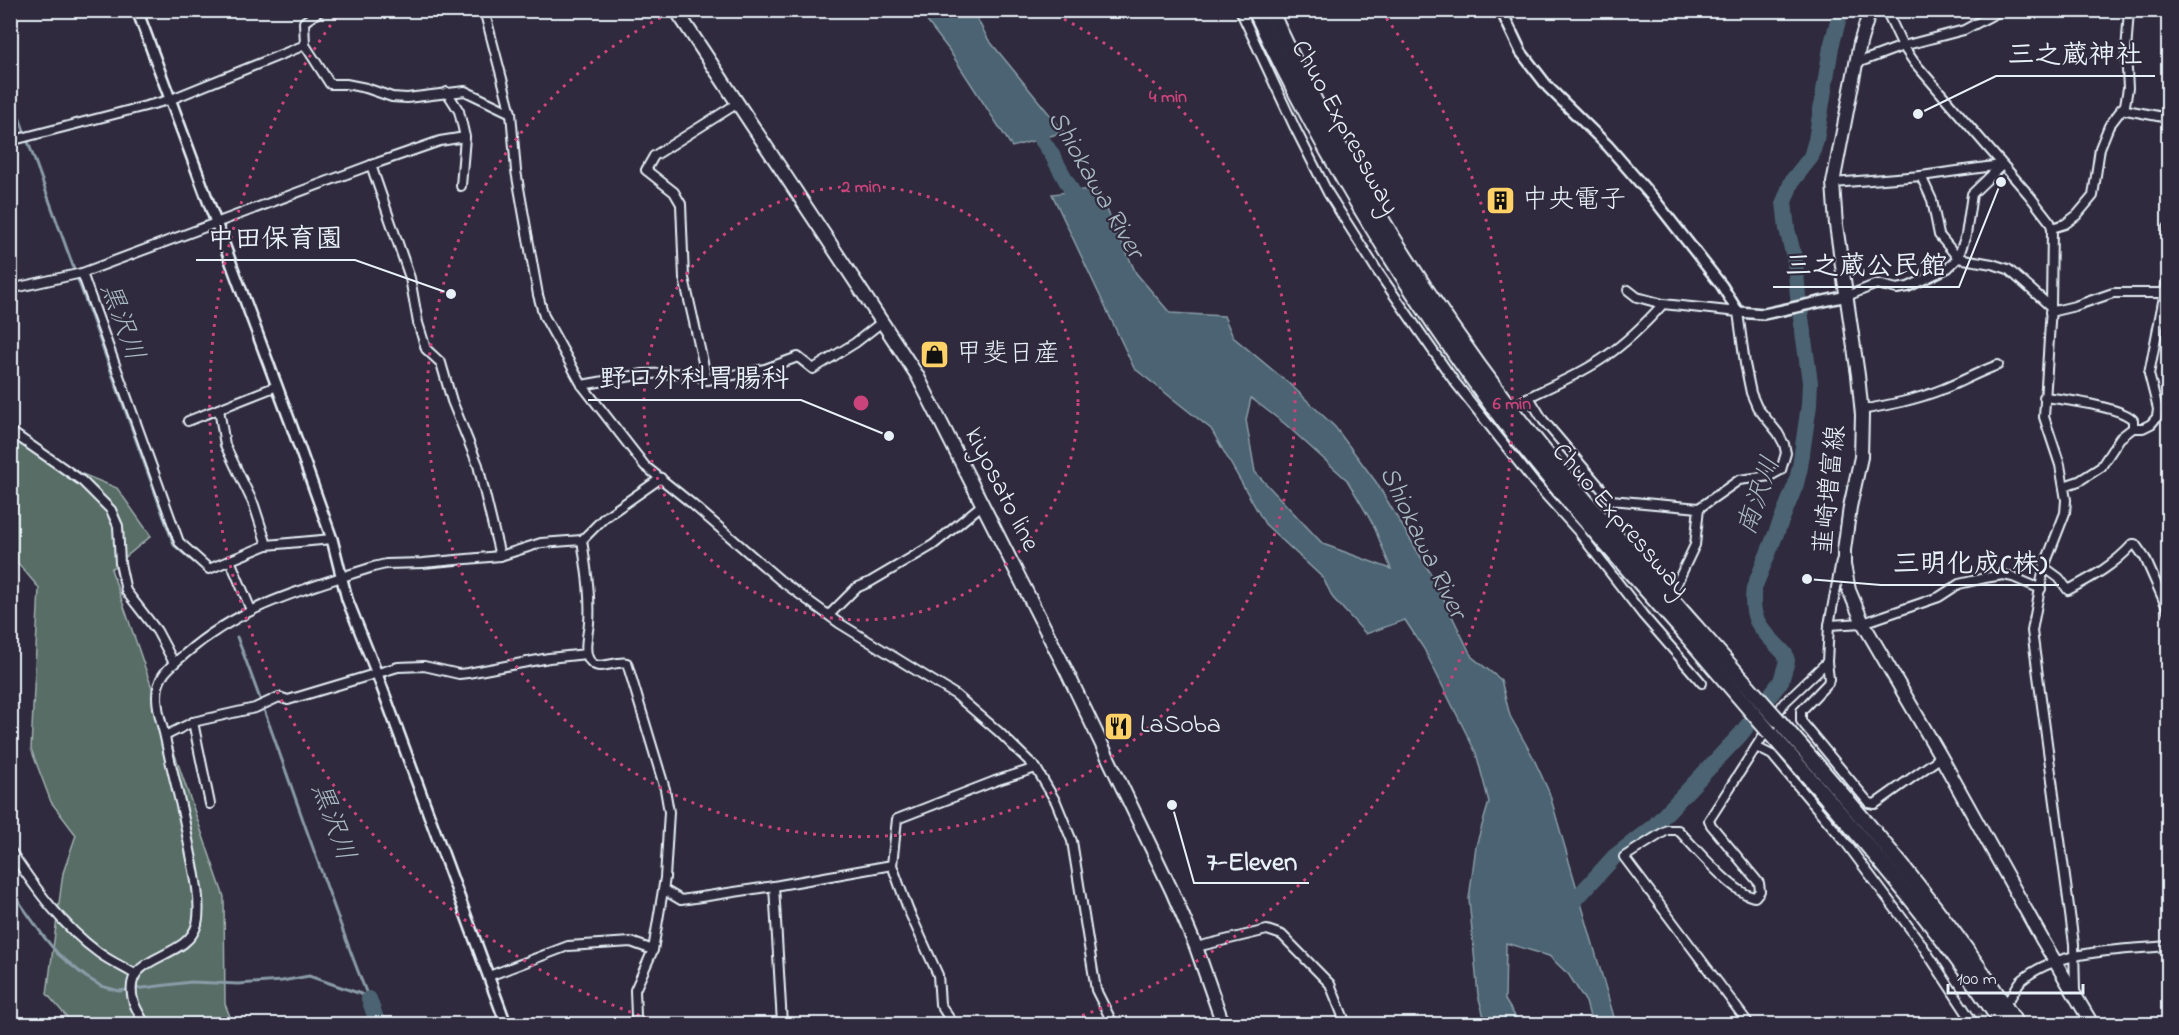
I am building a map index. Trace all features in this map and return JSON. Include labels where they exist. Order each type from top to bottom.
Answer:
[{"type":"highway","name":"Chuo Expressway","points":[[1255,10],[1283,71],[1365,219],[1422,309],[1494,409],[1575,509],[1777,719],[1853,806],[1917,885],[1975,963],[2016,1024]]},
{"type":"highway","name":"Chuo Expressway","points":[[1270,10],[1296,65],[1376,212],[1434,302],[1507,404],[1691,631],[1770,733],[1839,811],[1921,913],[2002,1024]]},
{"type":"main road","name":"kiyosato line","points":[[676,10],[916,375],[1066,670],[1167,880],[1197,947],[1222,1024]]},
{"type":"main road","name":"韮崎増富線","points":[[1870,10],[1860,43],[1833,183],[1836,225],[1861,410],[1861,457],[1850,507],[1844,565],[1850,590],[1863,623],[2092,1024]]},
{"type":"street","points":[[137,10],[332,539],[347,599],[377,674],[506,1024]]},
{"type":"street","points":[[321,10],[304,22],[305,45],[330,84],[366,88],[392,97],[428,97],[447,92],[465,91],[511,113]]},
{"type":"street","points":[[484,10],[511,113],[516,171],[541,306],[544,316],[582,385],[645,466],[780,580],[829,615],[956,695],[1036,768],[1056,802],[1072,841],[1095,984],[1113,1024]]},
{"type":"street","points":[[1240,10],[1294,128],[1328,193],[1384,281],[1454,381],[1534,482],[1578,531],[1636,606],[1702,683]]},
{"type":"street","points":[[1501,10],[1521,52],[1548,87],[1608,146],[1654,199],[1722,286],[1738,312],[1751,393],[1757,407],[1784,444],[1785,462],[1781,470],[1770,476],[1739,480],[1699,508],[1611,500],[1526,398],[1604,358],[1643,327],[1663,304]]},
{"type":"street","points":[[1886,10],[1903,46],[1914,62],[2030,195],[2052,228],[2044,417],[2060,465],[2066,500],[2064,513],[2044,567],[2033,622],[2032,641],[2074,955],[2075,993]]},
{"type":"street","points":[[1857,63],[1903,46],[1964,30],[2002,10]]},
{"type":"street","points":[[2052,228],[2065,224],[2077,215],[2093,196],[2100,148],[2109,126],[2125,105],[2128,88],[2126,52],[2129,10]]},
{"type":"street","points":[[10,141],[169,100],[305,45]]},
{"type":"street","points":[[447,92],[459,111],[465,137],[461,186]]},
{"type":"street","points":[[707,380],[684,278],[681,204],[674,192],[646,170],[654,156],[738,103]]},
{"type":"street","points":[[2121,109],[2169,118]]},
{"type":"street","points":[[10,289],[82,273],[371,165],[440,141],[465,137]]},
{"type":"street","points":[[371,165],[410,278],[418,323],[426,349],[441,363],[452,401],[478,465],[500,556]]},
{"type":"street","points":[[1833,183],[1921,176],[2002,165]]},
{"type":"street","points":[[1628,290],[1637,297],[1663,304],[1764,314],[1847,296],[1877,284],[1898,289],[1908,287],[1948,268],[1958,258],[1966,235],[1972,194],[2002,165]]},
{"type":"street","points":[[1921,176],[1932,200],[1939,235],[1958,258],[2008,269],[2050,309]]},
{"type":"street","points":[[2169,228],[2167,237],[2169,244]]},
{"type":"street","points":[[82,273],[179,542],[209,569],[267,545],[332,539]]},
{"type":"street","points":[[2064,486],[2079,481],[2101,467],[2120,438],[2133,428],[2143,428],[2151,424],[2157,417],[2158,409],[2149,374],[2169,276]]},
{"type":"street","points":[[2050,309],[2075,306],[2113,292],[2167,294]]},
{"type":"street","points":[[582,385],[643,374],[690,373],[707,380],[765,369],[798,357],[813,369],[855,343],[882,322]]},
{"type":"street","points":[[1861,410],[1908,401],[1945,389],[1974,373],[1998,365]]},
{"type":"street","points":[[188,421],[277,386]]},
{"type":"street","points":[[2044,397],[2081,402],[2126,414],[2133,420],[2133,428]]},
{"type":"street","points":[[219,409],[225,445],[254,505],[267,545]]},
{"type":"street","points":[[10,431],[82,481],[111,510],[118,526],[120,563],[126,591],[157,631],[174,663]]},
{"type":"street","points":[[145,1024],[133,1001],[135,974],[142,966],[188,940],[197,924],[196,881],[180,796],[173,775],[157,697],[165,670],[203,638],[230,620],[269,601],[340,578],[386,564],[500,556],[541,543],[582,540],[604,518],[661,478]]},
{"type":"street","points":[[2169,481],[2166,490],[2169,510]]},
{"type":"street","points":[[829,615],[856,588],[933,545],[983,504]]},
{"type":"street","points":[[1675,587],[1695,545],[1699,508]]},
{"type":"street","points":[[582,540],[591,604],[586,654],[591,663],[599,666],[627,663],[665,789],[669,812],[664,890],[653,950],[635,990],[636,1016],[639,1024]]},
{"type":"street","points":[[2044,567],[2060,578],[2068,590],[2100,574],[2135,544],[2145,558],[2169,610]]},
{"type":"street","points":[[1844,550],[1829,625],[1827,662],[1829,679],[1801,711],[1800,718],[1869,803],[1875,804],[1941,757]]},
{"type":"street","points":[[230,560],[251,610]]},
{"type":"street","points":[[1829,625],[1863,623],[1939,597],[1959,584],[2002,575],[2013,577],[2041,589]]},
{"type":"street","points":[[165,736],[193,723],[255,708],[279,697],[288,700],[414,665],[440,668],[459,674],[549,658],[586,654]]},
{"type":"street","points":[[1749,1024],[1624,857],[1667,830],[1678,830],[1732,885],[1748,896],[1755,897],[1760,891],[1760,883],[1709,820],[1784,703],[1827,662]]},
{"type":"street","points":[[193,723],[210,804]]},
{"type":"street","points":[[1756,747],[1772,755],[1846,843],[1920,942],[1974,1022]]},
{"type":"street","points":[[953,1024],[940,1004],[938,975],[908,909],[892,865],[897,819],[1036,768]]},
{"type":"street","points":[[10,850],[48,904],[71,927],[100,954],[135,974]]},
{"type":"street","points":[[664,890],[681,900],[892,865]]},
{"type":"street","points":[[774,886],[782,1024]]},
{"type":"street","points":[[1197,947],[1267,930],[1282,935],[1330,984],[1346,1024]]},
{"type":"street","points":[[489,976],[568,946],[631,942],[653,950]]},
{"type":"street","points":[[2009,999],[2023,979],[2074,955],[2169,946]]},
{"type":"green space","points":[[10,433],[40,457],[117,488],[151,536],[111,569],[224,897],[225,1004],[233,1024],[73,1024],[47,994],[63,873],[76,835],[51,802],[31,749],[39,588],[11,555]]},
{"type":"water","points":[[919,11],[973,11],[988,39],[1064,132],[1012,147],[949,50]]},
{"type":"water","points":[[1097,188],[1136,273],[1170,313],[1224,316],[1233,337],[1293,387],[1335,427],[1376,482],[1434,579],[1472,657],[1501,680],[1510,716],[1549,792],[1616,1024],[1592,1024],[1586,1002],[1569,975],[1549,956],[1506,943],[1505,1000],[1520,1024],[1486,1024],[1478,995],[1469,899],[1476,846],[1489,802],[1476,753],[1424,649],[1405,620],[1366,634],[1333,598],[1323,578],[1265,524],[1211,429],[1134,368],[1052,194]],"holes":[[[1251,398],[1285,424],[1347,480],[1373,524],[1391,569],[1323,544],[1255,472],[1246,420]]]},
{"type":"waterway","name":"南沢川","points":[[1566,910],[1615,856],[1654,826],[1741,734],[1781,681],[1787,661],[1785,654],[1759,625],[1753,600],[1754,588],[1796,484],[1809,405],[1810,382],[1795,261],[1787,229],[1784,202],[1792,181],[1811,157],[1816,140],[1831,47],[1841,10]]},
{"type":"waterway","name":"黒沢川","points":[[10,92],[174,545],[194,562]]},
{"type":"waterway","name":"Shiokawa River","points":[[1028,120],[1051,153],[1083,211]]},
{"type":"waterway","name":"黒沢川","points":[[237,637],[368,997]]},
{"type":"waterway","points":[[10,889],[58,954],[101,986],[119,991],[191,982],[238,984],[282,981],[309,976],[361,994],[369,999]]},
{"type":"waterway","name":"黒沢川","points":[[369,999],[378,1024]]},
{"type":"tunnel","points":[[1643,615],[1660,600]]},
{"type":"tunnel","points":[[1976,1020],[1993,1009]]},
{"type":"place","name":"三之蔵神社","points":[[1918,114]]},
{"type":"place","name":"三之蔵公民館","points":[[2001,182]]},
{"type":"place","name":"中央電子","points":[[1501,201]]},
{"type":"place","name":"中田保育園","points":[[451,294]]},
{"type":"place","name":"甲斐日産","points":[[935,355]]},
{"type":"place","name":"野口外科胃腸科","points":[[889,436]]},
{"type":"place","name":"三明化成(株)","points":[[1807,579]]},
{"type":"place","name":"LaSoba","points":[[1119,726]]},
{"type":"place","name":"7-Eleven","points":[[1172,805]]}]
